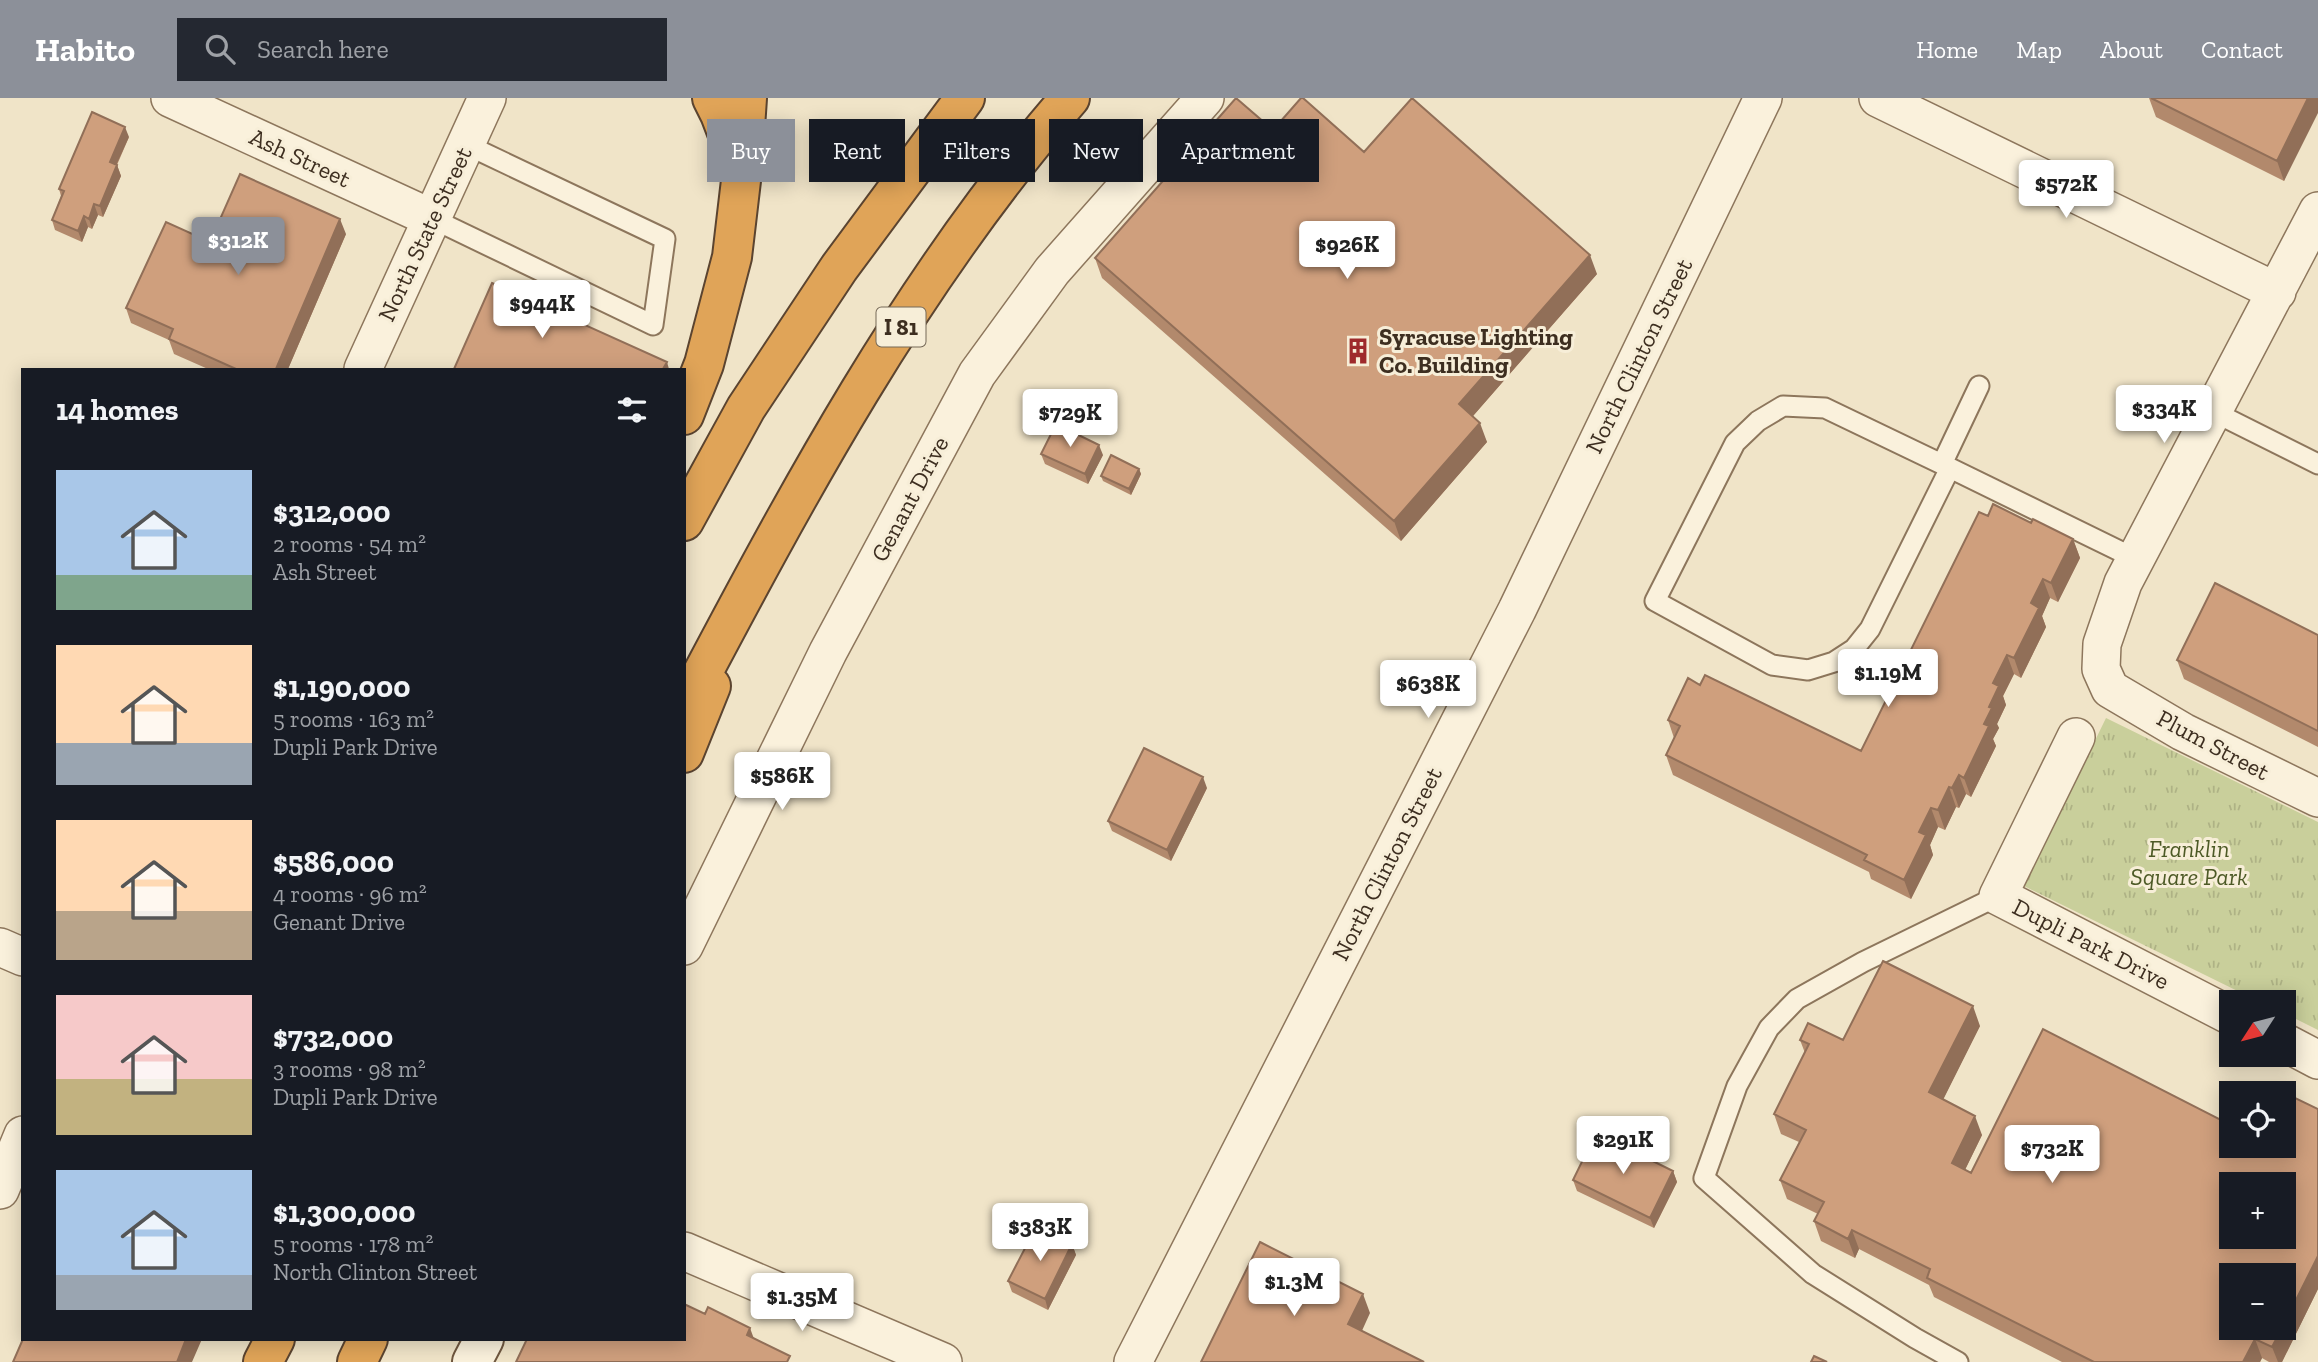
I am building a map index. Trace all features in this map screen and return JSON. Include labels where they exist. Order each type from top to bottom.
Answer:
[{"type":"highway","points":[[712,98],[722,119]]},
{"type":"highway","points":[[746,119],[747,98]]},
{"type":"highway","points":[[686,517],[760,386],[839,268],[965,98]]},
{"type":"highway","name":"I 81","points":[[686,704],[756,572],[859,390],[983,206],[1070,98]]},
{"type":"highway","points":[[686,410],[704,364],[732,257],[741,182]]},
{"type":"highway","points":[[686,748],[756,572]]},
{"type":"highway","points":[[263,1362],[274,1341]]},
{"type":"highway","points":[[357,1362],[367,1341]]},
{"type":"main road","points":[[472,1362],[483,1341]]},
{"type":"street","name":"Ash Street","points":[[170,98],[431,218]]},
{"type":"street","name":"North State Street","points":[[363,368],[487,98]]},
{"type":"street","name":"Genant Drive","points":[[686,942],[828,652],[977,374],[1052,271],[1205,98]]},
{"type":"street","name":"North Clinton Street","points":[[1133,1362],[1517,610],[1763,98]]},
{"type":"street","points":[[1878,98],[2277,292]]},
{"type":"street","points":[[2136,559],[2318,211]]},
{"type":"street","name":"Plum Street","points":[[2136,559],[2123,583],[2102,644],[2101,669],[2110,689],[2183,732],[2318,798]]},
{"type":"street","name":"Dupli Park Drive","points":[[2076,737],[1998,896],[2219,1010]]},
{"type":"street","points":[[0,947],[21,956]]},
{"type":"street","points":[[2296,1048],[2318,1060]]},
{"type":"street","points":[[0,1190],[21,1140]]},
{"type":"street","points":[[686,1252],[943,1362]]},
{"type":"lane","points":[[431,218],[653,325],[665,239],[465,144]]},
{"type":"lane","points":[[1979,386],[1946,466],[1870,629],[1854,649],[1834,662],[1808,670],[1772,665],[1655,601],[1735,443],[1758,421],[1783,406],[1825,408],[1946,466],[2136,559]]},
{"type":"lane","points":[[2214,412],[2318,464]]},
{"type":"lane","points":[[1958,1362],[1813,1274],[1704,1178],[1737,1086],[1769,1028],[1797,999],[1863,962],[1998,896]]},
{"type":"green space","name":"Franklin Square Park","points":[[2106,718],[2318,822],[2318,1030],[2296,1019],[2296,990],[2236,990],[2024,886]]},
{"type":"building","name":"Syracuse Lighting Co. Building","points":[[1236,98],[1260,119],[1217,119]]},
{"type":"building","name":"Syracuse Lighting Co. Building","points":[[1301,98],[1364,152],[1412,98],[1590,255],[1459,404],[1480,423],[1394,521],[1095,258],[1162,182],[1319,182],[1319,119],[1283,119]]},
{"type":"building","points":[[2151,98],[2308,98],[2277,161]]},
{"type":"building","points":[[92,112],[125,127],[110,162],[117,165],[100,206],[94,204],[89,219],[84,216],[78,231],[52,220],[64,191],[59,189]]},
{"type":"building","points":[[240,174],[340,219],[276,368],[234,368],[169,339],[173,329],[126,308],[166,222],[210,242]]},
{"type":"building","points":[[492,283],[667,362],[664,368],[454,368]]},
{"type":"building","points":[[1056,424],[1099,445],[1085,474],[1041,454]]},
{"type":"building","points":[[1111,455],[1139,469],[1129,489],[1101,476]]},
{"type":"building","points":[[1993,504],[2031,523],[2033,519],[2073,539],[2051,583],[2043,579],[2031,603],[2039,608],[2014,658],[2007,655],[1993,683],[1999,686],[1984,724],[1989,726],[1964,778],[1959,775],[1952,788],[1949,787],[1938,810],[1931,808],[1919,832],[1926,835],[1904,880],[1864,860],[1867,855],[1666,755],[1680,726],[1668,720],[1688,678],[1700,685],[1705,675],[1861,751],[1979,512],[1988,516]]},
{"type":"building","points":[[2215,583],[2318,635],[2318,731],[2177,660]]},
{"type":"building","points":[[1144,748],[1203,777],[1167,850],[1108,821]]},
{"type":"building","points":[[1883,961],[1973,1006],[1929,1092],[1975,1116],[1952,1163],[1971,1173],[2043,1029],[2219,1119],[2219,1158],[2296,1158],[2296,1098],[2318,1109],[2318,1256],[2296,1300],[2296,1263],[2219,1263],[2219,1340],[2254,1340],[2243,1362],[2094,1362],[1927,1278],[1930,1269],[1852,1230],[1848,1239],[1814,1221],[1824,1202],[1780,1180],[1806,1130],[1774,1114],[1809,1044],[1800,1040],[1808,1023],[1843,1040]]},
{"type":"building","points":[[1596,1133],[1673,1171],[1650,1218],[1573,1180]]},
{"type":"building","points":[[1036,1227],[1072,1244],[1045,1299],[1008,1281]]},
{"type":"building","points":[[1260,1242],[1363,1294],[1348,1324],[1424,1362],[1201,1362]]},
{"type":"building","points":[[686,1305],[705,1314],[708,1307],[750,1328],[747,1335],[790,1356],[787,1362],[516,1362],[526,1341],[686,1341]]},
{"type":"building","points":[[2257,1340],[2276,1340],[2272,1347]]},
{"type":"building","points":[[22,1341],[185,1341],[177,1362],[13,1362]]},
{"type":"building","points":[[1814,1356],[1827,1362],[1811,1362]]},
{"type":"place","name":"Syracuse Lighting Co. Building","points":[[1358,351]]}]
